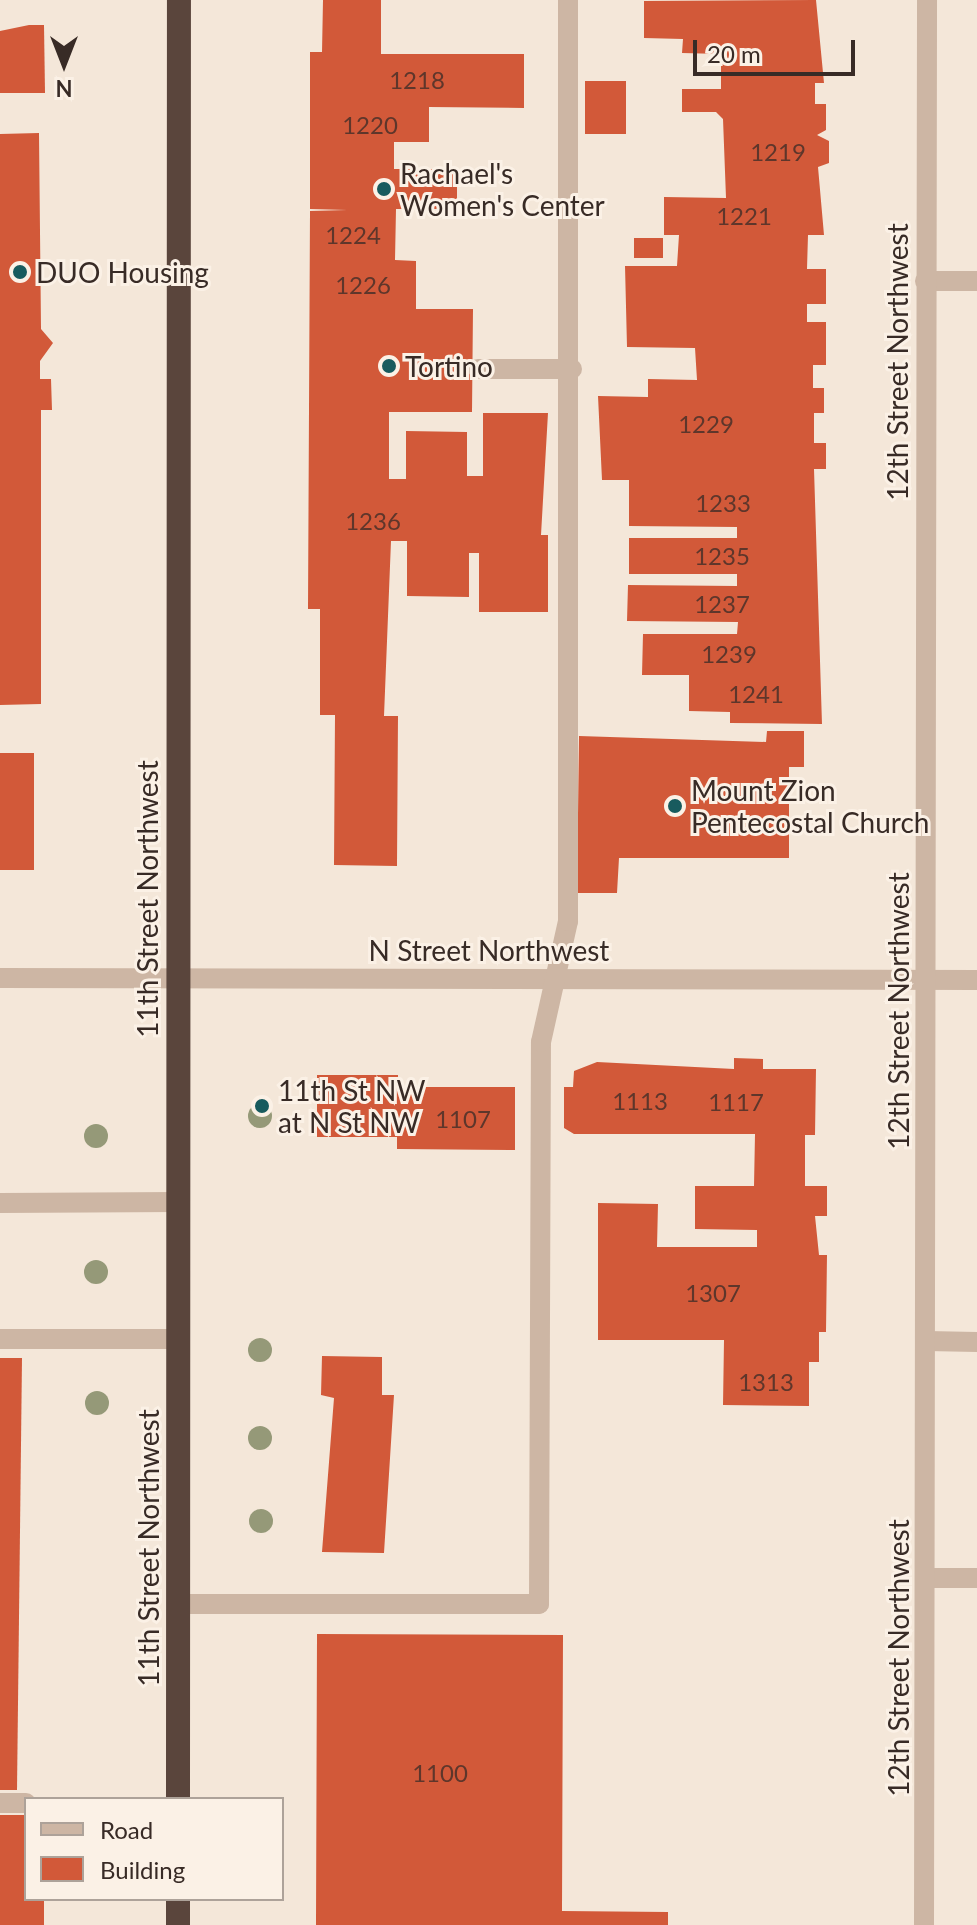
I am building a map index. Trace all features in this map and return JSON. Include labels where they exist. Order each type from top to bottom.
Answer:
[{"type":"highway","name":"11th Street Northwest","points":[[178,1797],[179,0]]},
{"type":"highway","points":[[178,1901],[178,1925]]},
{"type":"street","points":[[179,1604],[539,1604],[541,1042],[568,921],[572,369],[568,0]]},
{"type":"street","name":"12th Street Northwest","points":[[924,1925],[927,1578],[927,0]]},
{"type":"street","points":[[925,281],[977,281]]},
{"type":"street","points":[[478,369],[572,369]]},
{"type":"street","name":"N Street Northwest","points":[[0,978],[977,980]]},
{"type":"street","points":[[0,1203],[178,1202]]},
{"type":"street","points":[[0,1339],[178,1339]]},
{"type":"street","points":[[927,1341],[977,1342]]},
{"type":"street","points":[[927,1578],[977,1578]]},
{"type":"street","points":[[0,1803],[24,1803]]},
{"type":"building","points":[[323,0],[381,0],[381,54],[524,54],[524,108],[429,107],[429,142],[394,142],[394,169],[457,169],[457,209],[396,209],[395,260],[416,261],[416,309],[473,309],[472,412],[389,412],[389,479],[406,479],[406,431],[467,432],[467,476],[483,476],[483,413],[548,413],[541,535],[548,535],[548,612],[479,612],[479,553],[469,553],[469,597],[407,596],[407,541],[391,541],[384,716],[398,716],[397,866],[334,865],[335,715],[320,715],[320,609],[308,609],[310,211],[347,210],[310,209],[310,52],[322,52]]},
{"type":"building","points":[[816,0],[824,83],[815,83],[815,104],[826,104],[826,130],[817,135],[829,141],[829,163],[818,167],[824,235],[808,235],[807,269],[826,269],[826,304],[807,304],[807,322],[826,322],[826,365],[813,365],[813,388],[824,388],[824,413],[814,413],[814,443],[826,443],[826,469],[814,469],[822,724],[730,723],[730,712],[689,711],[689,675],[642,675],[643,634],[737,634],[738,622],[627,621],[628,585],[737,586],[737,574],[629,574],[629,538],[737,538],[737,527],[629,526],[629,480],[602,480],[598,396],[648,397],[648,379],[697,380],[695,348],[627,347],[625,266],[677,266],[679,235],[664,235],[664,197],[726,198],[723,119],[716,112],[682,112],[682,89],[721,89],[721,54],[682,53],[683,39],[644,38],[644,1]]},
{"type":"building","points":[[44,25],[45,93],[0,93],[0,31]]},
{"type":"building","points":[[585,81],[626,81],[626,134],[585,134]]},
{"type":"building","points":[[39,133],[41,329],[53,343],[40,361],[40,379],[51,379],[52,410],[41,410],[41,704],[0,705],[0,134]]},
{"type":"building","points":[[634,238],[663,238],[663,258],[634,258]]},
{"type":"building","points":[[767,731],[804,731],[804,767],[789,767],[789,858],[619,858],[617,893],[577,893],[579,736],[766,742]]},
{"type":"building","points":[[0,753],[34,753],[34,870],[0,870]]},
{"type":"building","points":[[734,1058],[763,1059],[763,1069],[816,1069],[815,1135],[805,1135],[805,1186],[827,1186],[827,1216],[815,1216],[819,1255],[827,1255],[826,1332],[819,1332],[819,1362],[809,1362],[809,1406],[723,1405],[724,1340],[598,1340],[598,1203],[658,1204],[657,1247],[757,1247],[757,1230],[695,1229],[695,1186],[754,1186],[755,1134],[574,1134],[564,1128],[564,1087],[573,1087],[574,1071],[597,1062],[734,1069]]},
{"type":"building","points":[[317,1075],[398,1075],[398,1087],[515,1087],[515,1150],[397,1149],[397,1137],[317,1137]]},
{"type":"building","points":[[322,1356],[382,1357],[382,1395],[394,1395],[384,1553],[322,1552],[334,1398],[321,1395]]},
{"type":"building","points":[[0,1358],[22,1358],[17,1790],[0,1790]]},
{"type":"building","points":[[317,1634],[563,1635],[562,1911],[668,1912],[668,1925],[316,1925]]},
{"type":"building","points":[[0,1815],[24,1815],[24,1901],[44,1901],[44,1925],[0,1925]]},
{"type":"place","name":"Rachael's Women's Center","points":[[384,189]]},
{"type":"place","name":"DUO Housing","points":[[20,272]]},
{"type":"place","name":"Tortino","points":[[389,366]]},
{"type":"place","name":"Mount Zion Pentecostal Church","points":[[675,806]]},
{"type":"place","name":"11th St NW at N St NW","points":[[262,1106]]}]
